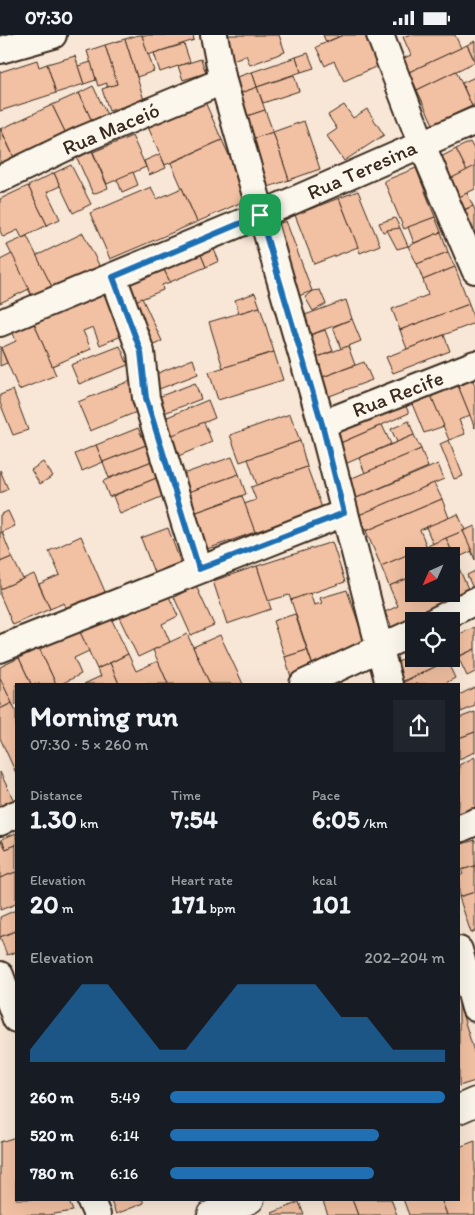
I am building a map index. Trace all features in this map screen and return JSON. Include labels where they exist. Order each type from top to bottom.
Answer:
[{"type":"street","points":[[0,50],[54,35]]},
{"type":"street","points":[[214,35],[222,81],[322,424],[389,683]]},
{"type":"street","points":[[380,35],[422,145],[475,268]]},
{"type":"street","name":"Rua Maceió","points":[[0,179],[81,140],[222,81]]},
{"type":"street","name":"Rua Teresina","points":[[0,323],[260,215],[475,121]]},
{"type":"street","points":[[113,277],[141,352],[146,398],[199,569]]},
{"type":"street","name":"Rua Recife","points":[[322,424],[475,365]]},
{"type":"street","points":[[0,649],[344,513]]},
{"type":"street","points":[[453,612],[475,601]]},
{"type":"street","points":[[305,683],[405,636]]},
{"type":"street","points":[[0,822],[15,815]]},
{"type":"street","points":[[460,829],[475,822]]},
{"type":"street","points":[[460,954],[475,1008]]},
{"type":"street","points":[[0,975],[15,1014]]},
{"type":"street","points":[[460,1109],[475,1102]]},
{"type":"street","points":[[91,1201],[97,1215]]},
{"type":"street","points":[[212,1215],[245,1201]]},
{"type":"building","points":[[142,35],[154,71],[137,77],[125,39]]},
{"type":"building","points":[[142,35],[193,35],[194,40],[148,55]]},
{"type":"building","points":[[224,35],[279,35],[285,52],[250,65],[246,55],[233,60]]},
{"type":"building","points":[[323,35],[338,35],[338,37],[326,42]]},
{"type":"building","points":[[343,35],[369,35],[382,64],[344,81],[334,61],[325,66],[316,47]]},
{"type":"building","points":[[408,35],[455,35],[461,48],[409,72],[402,59],[411,55],[403,37]]},
{"type":"building","points":[[125,39],[144,100],[109,111],[102,89],[117,84],[105,45]]},
{"type":"building","points":[[475,41],[475,61],[467,45]]},
{"type":"building","points":[[184,44],[190,62],[160,72],[154,53]]},
{"type":"building","points":[[105,45],[117,84],[107,87],[107,83],[98,86],[87,51]]},
{"type":"building","points":[[467,45],[475,62],[417,90],[409,72]]},
{"type":"building","points":[[308,53],[314,68],[301,72],[296,57]]},
{"type":"building","points":[[75,56],[84,84],[56,93],[47,64]]},
{"type":"building","points":[[296,57],[301,72],[257,87],[252,72]]},
{"type":"building","points":[[201,59],[206,73],[183,80],[178,66]]},
{"type":"building","points":[[37,60],[39,67],[47,64],[56,93],[0,111],[0,72]]},
{"type":"building","points":[[91,62],[96,80],[84,84],[78,66]]},
{"type":"building","points":[[456,71],[472,106],[433,124],[417,90]]},
{"type":"building","points":[[252,72],[257,87],[236,95],[231,79]]},
{"type":"building","points":[[294,75],[299,91],[263,103],[257,87]]},
{"type":"building","points":[[475,77],[475,104],[472,106],[462,83]]},
{"type":"building","points":[[93,86],[110,121],[95,128],[79,93]]},
{"type":"building","points":[[257,87],[265,110],[244,117],[236,95]]},
{"type":"building","points":[[79,93],[95,128],[69,140],[52,105]]},
{"type":"building","points":[[205,102],[222,140],[165,165],[148,127]]},
{"type":"building","points":[[52,105],[69,140],[17,164],[1,129]]},
{"type":"building","points":[[344,105],[353,118],[367,109],[384,135],[344,161],[327,136],[337,129],[328,115]]},
{"type":"building","points":[[265,110],[273,132],[252,139],[244,117]]},
{"type":"building","points":[[304,121],[320,169],[289,180],[273,132]]},
{"type":"building","points":[[0,128],[17,164],[0,172]]},
{"type":"building","points":[[273,132],[289,180],[268,187],[252,139]]},
{"type":"building","points":[[132,136],[146,167],[107,184],[93,152]]},
{"type":"building","points":[[222,140],[249,199],[197,222],[171,163]]},
{"type":"building","points":[[470,142],[475,151],[475,166],[467,171],[456,149]]},
{"type":"building","points":[[456,149],[467,171],[448,180],[437,159]]},
{"type":"building","points":[[92,151],[108,188],[93,194],[77,158]]},
{"type":"building","points":[[160,154],[166,168],[149,175],[144,161]]},
{"type":"building","points":[[71,165],[91,204],[73,213],[54,173]]},
{"type":"building","points":[[475,166],[475,189],[457,198],[448,180]]},
{"type":"building","points":[[416,168],[435,217],[404,229],[384,181]]},
{"type":"building","points":[[133,172],[138,185],[122,192],[117,179]]},
{"type":"building","points":[[54,173],[60,186],[47,192],[60,219],[47,225],[28,186]]},
{"type":"building","points":[[28,186],[47,225],[22,238],[18,230],[3,237],[0,231],[0,199]]},
{"type":"building","points":[[151,187],[157,199],[182,188],[197,222],[110,259],[90,213]]},
{"type":"building","points":[[358,191],[380,245],[360,253],[339,198]]},
{"type":"building","points":[[467,193],[473,206],[463,210],[457,198]]},
{"type":"building","points":[[339,198],[358,247],[314,264],[295,215]]},
{"type":"building","points":[[473,206],[475,210],[475,243],[454,215]]},
{"type":"building","points":[[435,217],[441,232],[414,243],[408,227]]},
{"type":"building","points":[[395,218],[400,228],[383,232],[379,223]]},
{"type":"building","points":[[286,221],[312,291],[293,298],[268,228]]},
{"type":"building","points":[[400,228],[408,246],[397,249],[387,230]]},
{"type":"building","points":[[441,232],[448,252],[417,264],[408,246]]},
{"type":"building","points":[[83,233],[100,267],[53,289],[36,256]]},
{"type":"building","points":[[27,236],[53,289],[33,299],[7,245]]},
{"type":"building","points":[[212,245],[219,261],[206,267],[199,250]]},
{"type":"building","points":[[199,250],[206,267],[170,282],[162,266]]},
{"type":"building","points":[[448,252],[455,267],[423,280],[417,264]]},
{"type":"building","points":[[12,254],[29,289],[0,303],[0,260]]},
{"type":"building","points":[[162,266],[170,282],[162,285],[163,290],[129,304],[120,284]]},
{"type":"building","points":[[455,267],[469,304],[400,330],[392,309],[428,295],[423,280]]},
{"type":"building","points":[[112,288],[131,332],[100,345],[93,327],[83,331],[91,349],[52,366],[33,321]]},
{"type":"building","points":[[320,290],[326,304],[313,311],[305,297],[312,291]]},
{"type":"building","points":[[255,293],[260,307],[239,313],[235,300]]},
{"type":"building","points":[[142,298],[162,341],[148,348],[129,304]]},
{"type":"building","points":[[346,300],[352,319],[302,338],[294,319]]},
{"type":"building","points":[[469,304],[475,323],[407,349],[400,330]]},
{"type":"building","points":[[260,307],[274,352],[223,368],[209,322]]},
{"type":"building","points":[[352,319],[361,341],[341,349],[333,327]]},
{"type":"building","points":[[33,321],[56,375],[19,390],[1,348],[16,341],[12,331]]},
{"type":"building","points":[[325,330],[333,351],[310,360],[302,338]]},
{"type":"building","points":[[444,335],[450,351],[393,373],[386,357]]},
{"type":"building","points":[[0,346],[7,363],[0,366]]},
{"type":"building","points":[[120,346],[128,365],[79,384],[71,365]]},
{"type":"building","points":[[348,346],[355,365],[312,381],[310,360]]},
{"type":"building","points":[[274,352],[283,380],[218,400],[209,372]]},
{"type":"building","points":[[193,359],[198,374],[154,391],[148,377]]},
{"type":"building","points":[[364,362],[372,380],[319,400],[312,381]]},
{"type":"building","points":[[471,375],[475,386],[475,428],[456,381]]},
{"type":"building","points":[[132,380],[144,409],[90,431],[78,402]]},
{"type":"building","points":[[456,381],[470,415],[459,420],[465,434],[449,440],[429,391]]},
{"type":"building","points":[[195,383],[201,399],[159,415],[153,399]]},
{"type":"building","points":[[13,390],[28,430],[13,435],[0,403],[0,395]]},
{"type":"building","points":[[429,391],[444,426],[424,433],[410,399]]},
{"type":"building","points":[[401,396],[409,413],[336,445],[329,427]]},
{"type":"building","points":[[208,400],[215,418],[172,436],[165,418]]},
{"type":"building","points":[[290,414],[300,441],[240,462],[230,435]]},
{"type":"building","points":[[409,421],[414,435],[397,442],[391,429]]},
{"type":"building","points":[[204,422],[212,442],[171,459],[163,439]]},
{"type":"building","points":[[382,425],[391,444],[345,464],[336,445]]},
{"type":"building","points":[[138,428],[146,445],[103,462],[96,445]]},
{"type":"building","points":[[414,435],[421,449],[365,473],[359,458]]},
{"type":"building","points":[[449,440],[463,476],[454,479],[440,444]]},
{"type":"building","points":[[300,441],[307,467],[257,485],[248,459]]},
{"type":"building","points":[[96,445],[103,462],[82,471],[75,454]]},
{"type":"building","points":[[146,445],[152,461],[109,478],[103,462]]},
{"type":"building","points":[[421,449],[428,467],[352,500],[345,481]]},
{"type":"building","points":[[232,457],[239,474],[186,493],[180,475]]},
{"type":"building","points":[[152,461],[159,477],[109,497],[103,481]]},
{"type":"building","points":[[43,462],[53,476],[40,484],[31,470]]},
{"type":"building","points":[[438,464],[444,479],[359,515],[352,500]]},
{"type":"building","points":[[307,467],[322,508],[255,532],[244,504],[256,500],[251,487]]},
{"type":"building","points":[[0,470],[8,489],[0,493]]},
{"type":"building","points":[[239,474],[246,494],[194,513],[186,493]]},
{"type":"building","points":[[159,477],[166,495],[120,514],[113,496]]},
{"type":"building","points":[[434,483],[442,499],[366,531],[359,515]]},
{"type":"building","points":[[242,496],[255,532],[207,549],[194,513]]},
{"type":"building","points":[[442,499],[449,518],[420,530],[427,547],[405,547],[405,556],[381,566],[366,531]]},
{"type":"building","points":[[8,511],[15,526],[0,533],[0,515]]},
{"type":"building","points":[[458,514],[465,530],[433,544],[426,527]]},
{"type":"building","points":[[475,526],[475,560],[463,531]]},
{"type":"building","points":[[168,528],[183,569],[156,578],[141,538]]},
{"type":"building","points":[[463,531],[472,551],[460,557],[460,547],[450,547],[446,538]]},
{"type":"building","points":[[2,532],[12,557],[0,562],[0,533]]},
{"type":"building","points":[[81,536],[106,594],[67,611],[64,603],[50,609],[39,584],[60,575],[49,551]]},
{"type":"building","points":[[446,538],[450,547],[425,547]]},
{"type":"building","points":[[332,542],[345,582],[291,600],[289,595],[268,601],[257,566]]},
{"type":"building","points":[[405,556],[405,580],[389,586],[381,566]]},
{"type":"building","points":[[12,557],[23,579],[0,589],[0,562]]},
{"type":"building","points":[[257,566],[271,609],[227,624],[213,581]]},
{"type":"building","points":[[460,570],[472,598],[438,612],[405,612],[405,626],[393,631],[385,612],[398,606],[389,586],[405,580],[405,603],[460,603]]},
{"type":"building","points":[[475,571],[475,593],[467,575]]},
{"type":"building","points":[[34,574],[50,609],[13,625],[0,595],[0,589]]},
{"type":"building","points":[[196,586],[214,625],[191,635],[174,597]]},
{"type":"building","points":[[166,590],[178,616],[162,624],[170,642],[138,657],[117,613]]},
{"type":"building","points":[[347,590],[367,648],[313,666],[291,600],[310,593],[314,605],[322,603],[320,598]]},
{"type":"building","points":[[295,614],[307,650],[285,657],[273,621]]},
{"type":"building","points":[[110,616],[128,654],[97,669],[79,630]]},
{"type":"building","points":[[475,627],[475,649],[460,656],[460,634]]},
{"type":"building","points":[[79,630],[89,651],[74,658],[81,674],[63,683],[56,683],[39,648]]},
{"type":"building","points":[[187,634],[210,683],[168,683],[153,650]]},
{"type":"building","points":[[220,635],[243,683],[210,683],[193,647]]},
{"type":"building","points":[[39,648],[56,683],[31,683],[19,658]]},
{"type":"building","points":[[475,649],[475,672],[467,676],[460,661],[460,656]]},
{"type":"building","points":[[307,650],[314,669],[291,677],[285,657]]},
{"type":"building","points":[[128,654],[136,671],[158,661],[168,683],[119,683],[110,663]]},
{"type":"building","points":[[19,658],[31,683],[15,683],[15,705],[13,706],[0,678],[0,667]]},
{"type":"building","points":[[405,659],[405,667],[435,667],[399,683],[391,665]]},
{"type":"building","points":[[110,663],[119,683],[86,683],[101,676],[97,669]]},
{"type":"building","points":[[435,667],[450,667],[455,678],[446,683],[402,683]]},
{"type":"building","points":[[0,678],[12,703],[0,709]]},
{"type":"building","points":[[475,687],[475,706],[461,712],[460,694]]},
{"type":"building","points":[[12,703],[15,710],[15,771],[0,738],[0,709]]},
{"type":"building","points":[[475,712],[475,732],[460,738],[460,718]]},
{"type":"building","points":[[475,732],[475,752],[460,759],[460,738]]},
{"type":"building","points":[[475,757],[475,809],[460,816],[460,764]]},
{"type":"building","points":[[0,772],[14,801],[0,808]]},
{"type":"building","points":[[15,833],[15,845],[6,849],[2,839]]},
{"type":"building","points":[[0,839],[6,849],[15,845],[15,872],[0,878]]},
{"type":"building","points":[[475,840],[475,866],[460,871],[460,845]]},
{"type":"building","points":[[475,866],[475,892],[460,897],[460,876],[463,874],[461,870]]},
{"type":"building","points":[[15,872],[15,904],[0,910],[0,878]]},
{"type":"building","points":[[475,892],[475,931],[471,933],[460,900],[460,897]]},
{"type":"building","points":[[15,910],[15,931],[0,937],[0,917]]},
{"type":"building","points":[[15,931],[15,952],[7,955],[0,937]]},
{"type":"building","points":[[460,1006],[475,1055],[475,1081],[460,1086]]},
{"type":"building","points":[[15,1137],[15,1201],[69,1201],[73,1211],[48,1215],[0,1215],[0,1142]]},
{"type":"building","points":[[475,1141],[475,1215],[447,1215],[442,1201],[460,1201],[460,1147]]},
{"type":"building","points":[[111,1201],[143,1201],[144,1203],[116,1214]]},
{"type":"building","points":[[323,1201],[353,1201],[358,1215],[328,1215]]},
{"type":"building","points":[[353,1201],[392,1201],[397,1215],[358,1215]]},
{"type":"building","points":[[404,1201],[442,1201],[447,1215],[409,1215]]},
{"type":"building","points":[[299,1202],[304,1215],[273,1215],[272,1213]]},
{"type":"route","points":[[260,215],[322,424],[344,513],[199,569],[146,398],[141,352],[113,277],[260,215]]}]
